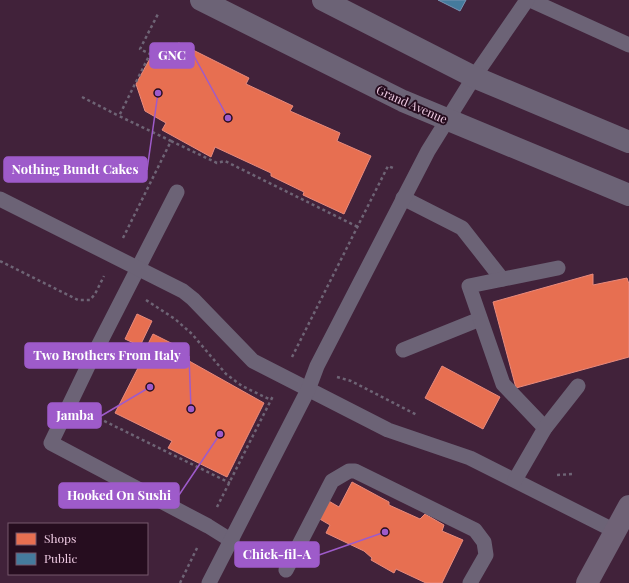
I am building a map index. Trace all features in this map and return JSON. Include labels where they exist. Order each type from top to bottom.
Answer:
[{"type":"main road","points":[[587,583],[629,506]]},
{"type":"street","name":"Grand Avenue","points":[[201,0],[403,101],[629,195]]},
{"type":"street","points":[[323,0],[474,77],[629,142]]},
{"type":"lane","points":[[209,583],[232,541],[308,390],[317,366],[428,151],[474,77],[527,0]]},
{"type":"lane","points":[[530,0],[628,43]]},
{"type":"lane","points":[[177,192],[50,443],[208,526],[232,541]]},
{"type":"lane","points":[[403,198],[462,228],[502,280]]},
{"type":"lane","points":[[0,200],[183,292],[194,299],[253,361],[388,430],[470,458],[615,531]]},
{"type":"lane","points":[[545,428],[503,384],[469,286],[558,268]]},
{"type":"lane","points":[[403,350],[480,319]]},
{"type":"lane","points":[[515,480],[545,428],[578,386]]},
{"type":"lane","points":[[286,570],[332,481],[349,471],[355,471],[475,530],[484,542],[486,555],[470,583]]},
{"type":"path","points":[[119,116],[150,54],[140,49],[160,12]]},
{"type":"path","points":[[82,97],[217,163],[225,161],[358,227]]},
{"type":"path","points":[[113,258],[171,141]]},
{"type":"path","points":[[0,261],[78,300],[90,300],[95,294],[105,275],[175,319],[192,334],[226,374],[242,386],[271,400]]},
{"type":"path","points":[[294,354],[423,418]]},
{"type":"path","points":[[70,404],[230,483]]},
{"type":"path","points":[[525,461],[558,476],[574,474]]},
{"type":"building: Shops","points":[[179,43],[249,78],[246,84],[293,106],[290,111],[340,133],[337,141],[371,156],[344,214],[303,195],[304,192],[271,176],[271,173],[215,147],[211,157],[162,130],[166,123],[145,111],[136,84],[153,53]]},
{"type":"building: Shops","points":[[593,274],[593,285],[627,278],[629,284],[629,357],[516,388],[493,302]]},
{"type":"building: Shops","points":[[137,314],[152,321],[140,346],[125,339]]},
{"type":"building: Shops","points":[[153,334],[185,350],[182,357],[264,403],[227,477],[168,448],[172,441],[115,413],[141,362],[140,360]]},
{"type":"building: Shops","points":[[442,366],[500,397],[483,429],[425,398]]},
{"type":"building: Shops","points":[[352,482],[389,502],[389,505],[420,519],[425,514],[444,525],[442,531],[463,540],[442,583],[426,583],[396,569],[394,573],[371,560],[372,558],[364,551],[326,533],[330,525],[318,518],[327,500],[339,507]]},
{"type":"building: Public","points":[[438,0],[466,0],[460,11]]},
{"type":"place","name":"Nothing Bundt Cakes","points":[[158,93]]},
{"type":"place","name":"GNC","points":[[228,118]]},
{"type":"place","name":"Jamba","points":[[150,387]]},
{"type":"place","name":"Two Brothers From Italy","points":[[191,409]]},
{"type":"place","name":"Hooked On Sushi","points":[[220,434]]},
{"type":"place","name":"Chick-fil-A","points":[[385,532]]}]
